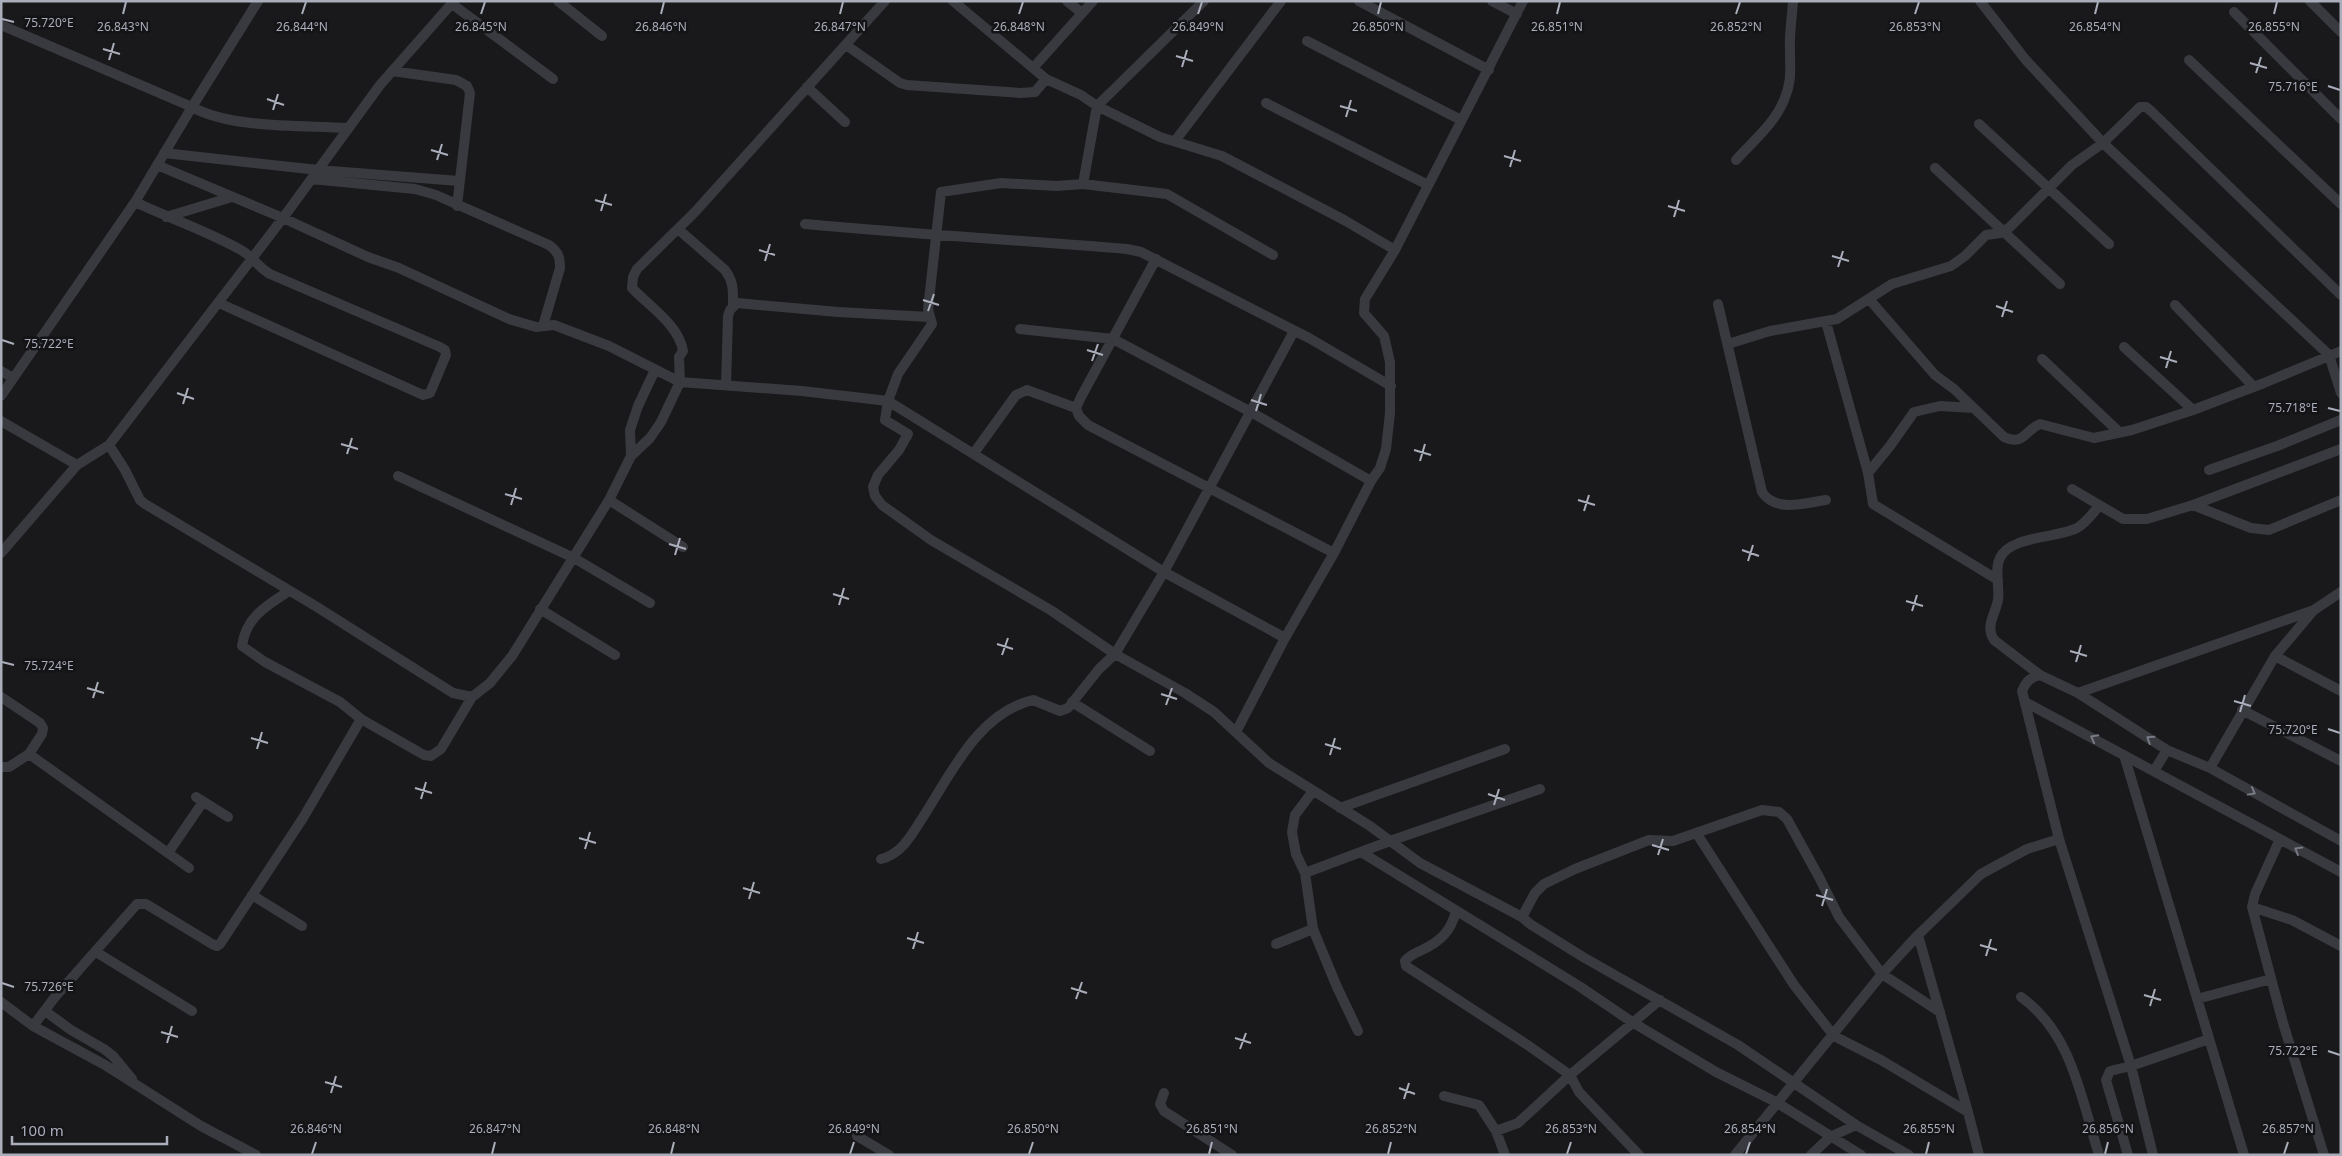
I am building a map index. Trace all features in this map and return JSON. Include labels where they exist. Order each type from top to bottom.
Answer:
[{"type":"street","points":[[1,396],[135,202],[258,1]]},
{"type":"street","points":[[558,1],[602,36]]},
{"type":"street","points":[[289,591],[254,615],[243,639],[242,646],[265,662],[340,702],[361,719],[417,751],[431,756],[441,749],[472,697],[490,683],[512,656],[609,500],[632,456],[650,438],[661,422],[680,382],[679,356],[683,351],[682,341],[659,314],[632,288],[633,277],[637,268],[678,229],[885,1]]},
{"type":"street","points":[[954,1],[1046,79],[1081,95],[1098,106],[1160,137],[1222,156],[1344,220],[1395,250]]},
{"type":"street","points":[[1067,1],[1082,13]]},
{"type":"street","points":[[1034,67],[1093,1]]},
{"type":"street","points":[[1082,184],[1098,106],[1204,1]]},
{"type":"street","points":[[1175,141],[1281,1]]},
{"type":"street","points":[[1359,1],[1488,70]]},
{"type":"street","points":[[1492,1],[1517,14]]},
{"type":"street","points":[[1236,732],[1285,638],[1334,553],[1370,481],[1380,468],[1386,449],[1391,386],[1390,362],[1384,336],[1368,319],[1363,306],[1365,299],[1395,250],[1523,1]]},
{"type":"street","points":[[1736,160],[1784,102],[1789,87],[1793,1]]},
{"type":"street","points":[[2310,1],[2341,32]]},
{"type":"street","points":[[1,553],[77,465],[109,445],[254,258],[348,128],[392,71],[453,3],[553,80]]},
{"type":"street","points":[[1985,3],[2025,59],[2104,143],[2329,355],[2341,393]]},
{"type":"street","points":[[2234,12],[2341,118]]},
{"type":"street","points":[[1,25],[204,113],[234,120],[348,128]]},
{"type":"street","points":[[1307,41],[1461,120]]},
{"type":"street","points":[[846,45],[900,83],[907,85],[1021,93],[1035,92],[1046,79]]},
{"type":"street","points":[[2189,60],[2341,204]]},
{"type":"street","points":[[392,71],[456,80],[467,86],[470,93],[457,206]]},
{"type":"street","points":[[807,87],[845,122]]},
{"type":"street","points":[[1266,103],[1428,185]]},
{"type":"street","points":[[1728,344],[1770,331],[1837,320],[1892,284],[1951,266],[1965,256],[1986,235],[2005,231],[2072,165],[2104,143],[2140,107],[2146,107],[2341,295]]},
{"type":"street","points":[[1979,124],[2109,244]]},
{"type":"street","points":[[164,154],[318,170],[459,181]]},
{"type":"street","points":[[157,165],[283,218],[368,257],[399,268],[509,319],[536,327],[554,325],[609,346],[680,382],[888,401],[1164,572],[1285,638]]},
{"type":"street","points":[[1935,168],[2060,284]]},
{"type":"street","points":[[311,179],[415,188],[436,195],[457,206],[549,245],[557,251],[560,258],[560,268],[543,326]]},
{"type":"street","points":[[1273,254],[1167,194],[1082,184],[1057,186],[1002,183],[941,192],[928,309],[932,324],[898,374],[888,401],[885,420],[908,434],[899,450],[878,475],[873,486],[875,496],[882,505],[931,540],[1052,611],[1115,654],[1185,693],[1214,712],[1268,763],[1340,808],[1420,863],[1522,917],[1583,957],[1738,1045],[1856,1125],[1909,1155]]},
{"type":"street","points":[[166,217],[232,197]]},
{"type":"street","points":[[135,202],[229,244],[254,258],[270,274],[445,350],[445,359],[430,393],[427,395],[418,393],[219,303]]},
{"type":"street","points":[[805,224],[935,236],[982,237],[1127,249],[1156,259],[1294,331],[1391,386]]},
{"type":"street","points":[[678,229],[725,270],[731,278],[733,306],[728,316],[726,385]]},
{"type":"street","points":[[1076,408],[1156,259]]},
{"type":"street","points":[[1869,299],[1935,374],[2004,437],[2012,440],[2020,440],[2033,427],[2040,424],[2094,438],[2120,432],[2193,410],[2341,351]]},
{"type":"street","points":[[733,306],[740,302],[838,312],[930,316]]},
{"type":"street","points":[[1718,304],[1762,492],[1767,499],[1782,506],[1826,500]]},
{"type":"street","points":[[2175,305],[2254,387]]},
{"type":"street","points":[[1826,322],[1868,473],[1873,504],[1998,580]]},
{"type":"street","points":[[1020,329],[1113,339],[1251,412],[1370,481]]},
{"type":"street","points":[[881,858],[889,857],[906,843],[972,742],[991,722],[1026,701],[1032,700],[1060,711],[1068,708],[1099,668],[1115,654],[1164,572],[1294,331]]},
{"type":"street","points":[[2124,347],[2193,410]]},
{"type":"street","points":[[2042,359],[2120,432]]},
{"type":"street","points":[[632,456],[630,430],[638,406],[655,370]]},
{"type":"street","points":[[1,371],[13,378]]},
{"type":"street","points":[[974,453],[1016,395],[1026,390],[1038,393],[1076,408],[1079,416],[1088,425],[1334,553]]},
{"type":"street","points":[[1868,473],[1914,412],[1940,406],[1974,408]]},
{"type":"street","points":[[2209,470],[2341,420]]},
{"type":"street","points":[[1,421],[77,465]]},
{"type":"street","points":[[109,445],[125,470],[140,500],[453,693],[472,697]]},
{"type":"street","points":[[2072,489],[2123,519],[2147,520],[2193,505],[2341,450]]},
{"type":"street","points":[[398,476],[574,558],[650,603]]},
{"type":"street","points":[[609,500],[683,547]]},
{"type":"street","points":[[2193,505],[2251,528],[2269,530],[2341,500]]},
{"type":"street","points":[[2099,506],[2078,527],[2067,532],[2025,541],[2007,549],[1998,561],[1998,596],[1989,627],[1990,634],[1994,640],[2040,675],[2078,693],[2167,750],[2210,768],[2341,841]]},
{"type":"street","points":[[2078,693],[2314,610],[2340,595]]},
{"type":"street","points":[[540,610],[615,655]]},
{"type":"street","points":[[2210,768],[2242,710],[2276,656],[2314,610]]},
{"type":"street","points":[[2276,656],[2341,691]]},
{"type":"street","points":[[2040,675],[2033,676],[2026,683],[2022,691],[2060,839],[2132,1066],[2153,1155]]},
{"type":"street","points":[[1,697],[40,723],[43,728],[42,734],[29,754],[9,767],[1,767]]},
{"type":"street","points":[[1072,702],[1150,751]]},
{"type":"street","points":[[2025,702],[2280,838],[2296,850],[2341,872]]},
{"type":"street","points":[[2242,710],[2341,761]]},
{"type":"street","points":[[33,1026],[55,997],[136,904],[146,904],[217,946],[220,944],[303,818],[361,719]]},
{"type":"street","points":[[1340,808],[1505,749]]},
{"type":"street","points":[[2154,771],[2167,750]]},
{"type":"street","points":[[29,754],[190,868]]},
{"type":"street","points":[[2124,754],[2244,1155]]},
{"type":"street","points":[[1305,873],[1390,841],[1540,789]]},
{"type":"street","points":[[1313,791],[1295,815],[1292,832],[1296,854],[1305,873],[1313,929],[1358,1031]]},
{"type":"street","points":[[168,853],[200,799],[228,818]]},
{"type":"street","points":[[1522,917],[1535,893],[1544,884],[1575,869],[1648,840],[1673,841],[1762,810],[1770,809],[1778,812],[1792,827],[1839,917],[1882,974],[1940,1012]]},
{"type":"street","points":[[1697,834],[1794,985],[1834,1036],[1881,1060],[1968,1112]]},
{"type":"street","points":[[2280,838],[2255,894],[2252,907],[2271,979],[2324,1155]]},
{"type":"street","points":[[1735,1155],[1776,1102],[1834,1036],[1882,974],[1918,935],[1981,874],[2027,849],[2060,839]]},
{"type":"street","points":[[1361,852],[1580,986],[1632,1022],[1716,1072],[1776,1102],[1861,1155]]},
{"type":"street","points":[[252,895],[302,926]]},
{"type":"street","points":[[2252,907],[2292,920],[2341,946]]},
{"type":"street","points":[[1456,911],[1447,934],[1434,945],[1409,956],[1405,961],[1406,966],[1570,1075],[1579,1092],[1639,1155]]},
{"type":"street","points":[[1276,944],[1313,929]]},
{"type":"street","points":[[1918,935],[1979,1155]]},
{"type":"street","points":[[96,952],[192,1011]]},
{"type":"street","points":[[2197,999],[2271,979]]},
{"type":"street","points":[[2021,997],[2045,1018],[2061,1040],[2071,1064],[2099,1155]]},
{"type":"street","points":[[1496,1131],[1518,1123],[1570,1075],[1660,1000]]},
{"type":"street","points":[[1,1002],[33,1026],[137,1084],[201,1126],[256,1155]]},
{"type":"street","points":[[45,1011],[113,1056],[137,1084]]},
{"type":"street","points":[[2128,1155],[2106,1080],[2110,1071],[2132,1066],[2209,1039]]},
{"type":"street","points":[[1164,1093],[1160,1104],[1164,1111],[1232,1155]]},
{"type":"street","points":[[1444,1096],[1478,1105],[1496,1131],[1505,1155]]},
{"type":"street","points":[[1811,1155],[1830,1137],[1856,1125]]},
{"type":"street","points":[[857,1136],[889,1155]]}]
